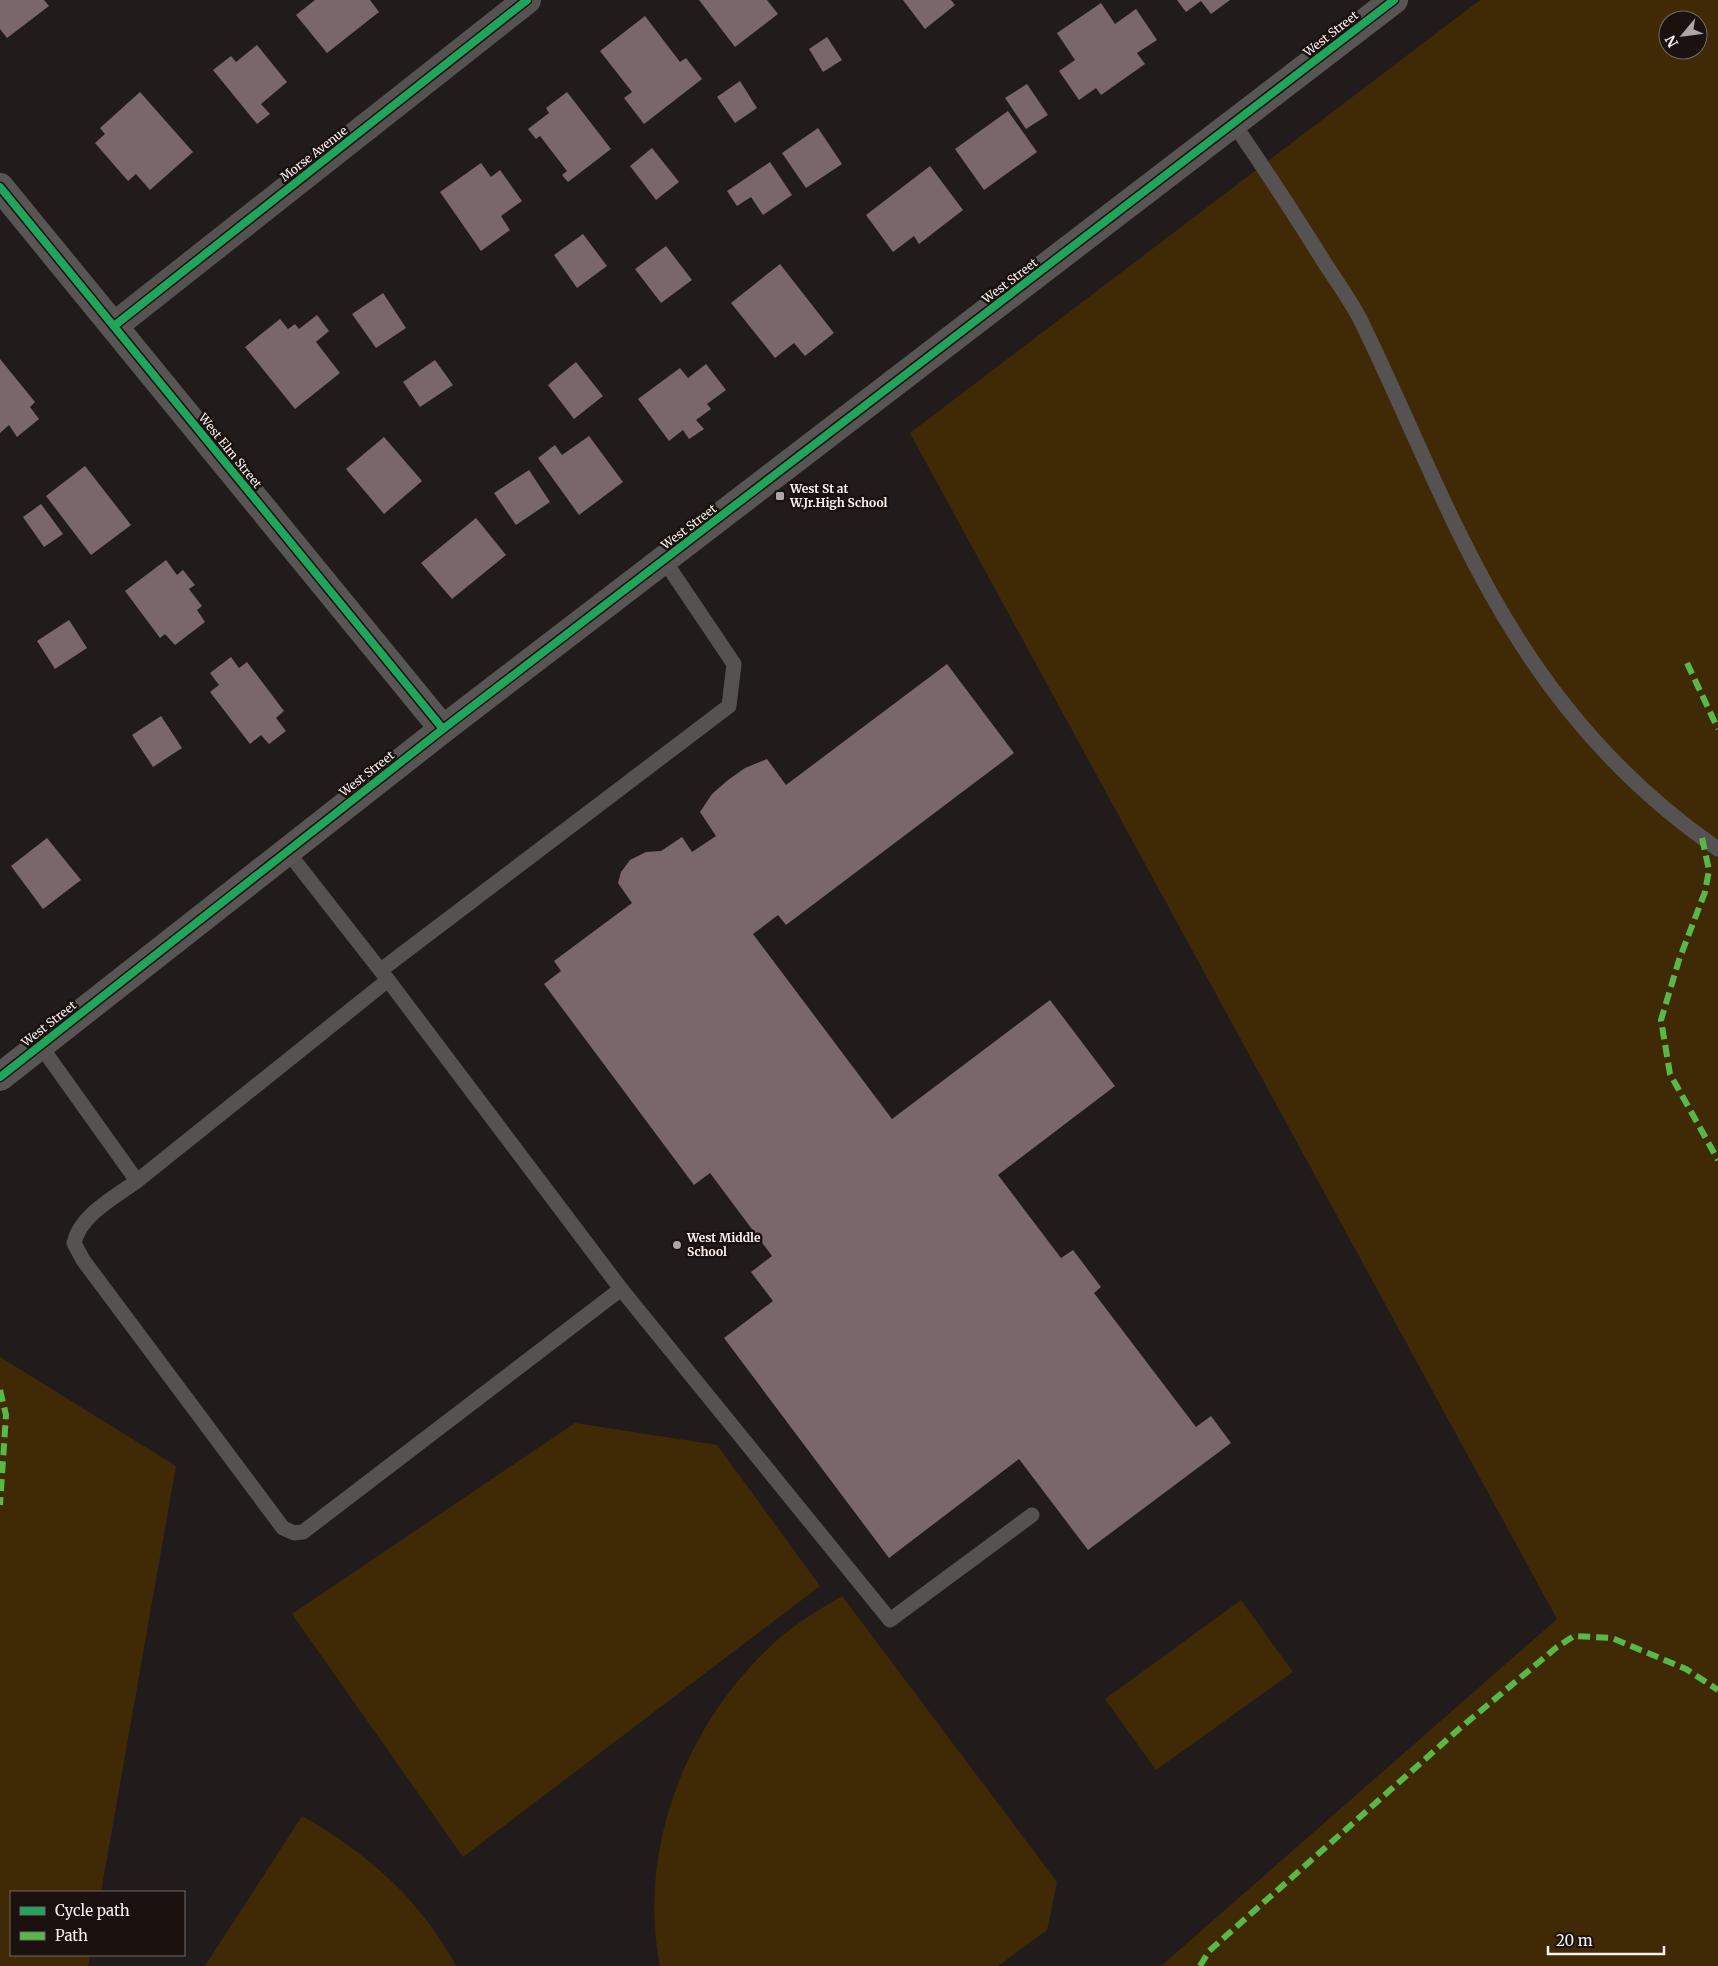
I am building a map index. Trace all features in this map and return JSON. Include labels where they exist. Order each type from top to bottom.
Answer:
[{"type":"street","name":"Morse Avenue","points":[[114,326],[527,0]]},
{"type":"street","name":"West Street","points":[[0,1077],[443,729],[1394,0]]},
{"type":"street","name":"West Elm Street","points":[[0,187],[443,729]]},
{"type":"lane","points":[[1234,124],[1360,318],[1441,496],[1482,576],[1518,639],[1550,686],[1589,734],[1644,790],[1673,816],[1718,849]]},
{"type":"lane","points":[[621,1289],[303,1532],[294,1533],[283,1528],[83,1260],[74,1243],[76,1234],[83,1223],[137,1181],[384,975],[729,706],[734,664],[664,560]]},
{"type":"lane","points":[[287,851],[384,975],[621,1289],[890,1620],[1032,1514]]},
{"type":"lane","points":[[40,1045],[137,1181]]},
{"type":"shaded area","points":[[1480,0],[1718,0],[1718,1966],[1161,1966],[1557,1619],[910,433]]},
{"type":"shaded area","points":[[0,1357],[176,1466],[101,1891],[10,1891],[10,1956],[90,1956],[88,1966],[0,1966]]},
{"type":"shaded area","points":[[575,1423],[717,1445],[820,1586],[463,1857],[292,1614]]},
{"type":"shaded area","points":[[842,1596],[1057,1882],[1047,1930],[998,1966],[660,1966],[655,1920],[656,1875],[664,1829],[678,1785],[697,1743],[721,1704],[749,1668],[789,1630]]},
{"type":"shaded area","points":[[1241,1600],[1293,1672],[1156,1770],[1105,1699]]},
{"type":"shaded area","points":[[302,1816],[326,1830],[370,1862],[390,1880],[426,1920],[456,1966],[205,1966]]},
{"type":"building","points":[[0,0],[44,0],[49,6],[7,38],[0,29]]},
{"type":"building","points":[[315,0],[370,0],[379,12],[327,53],[296,15]]},
{"type":"building","points":[[699,0],[767,0],[778,14],[735,47]]},
{"type":"building","points":[[903,0],[951,0],[955,5],[925,29]]},
{"type":"building","points":[[1177,0],[1230,0],[1211,14],[1201,1],[1186,12]]},
{"type":"building","points":[[1101,3],[1115,24],[1136,9],[1157,40],[1137,53],[1145,64],[1101,95],[1096,88],[1079,100],[1059,71],[1075,60],[1057,33]]},
{"type":"building","points":[[645,16],[680,62],[686,58],[702,79],[644,124],[624,98],[632,92],[600,51]]},
{"type":"building","points":[[827,37],[842,60],[823,72],[809,49]]},
{"type":"building","points":[[257,45],[287,82],[261,104],[270,114],[257,124],[213,70],[231,56],[236,62]]},
{"type":"building","points":[[740,81],[757,108],[735,123],[717,97]]},
{"type":"building","points":[[1027,84],[1048,115],[1026,129],[1005,98]]},
{"type":"building","points":[[140,92],[193,152],[150,190],[136,174],[128,181],[95,143],[105,134],[100,128]]},
{"type":"building","points":[[567,92],[611,149],[568,182],[562,175],[567,171],[540,136],[536,139],[528,129],[549,113],[546,108]]},
{"type":"building","points":[[1008,111],[1037,152],[984,190],[955,149]]},
{"type":"building","points":[[818,128],[842,164],[806,188],[782,153]]},
{"type":"building","points":[[652,148],[679,182],[656,200],[630,166]]},
{"type":"building","points":[[770,162],[792,195],[763,215],[751,197],[737,206],[727,191]]},
{"type":"building","points":[[481,163],[491,177],[500,170],[522,201],[501,216],[510,230],[481,251],[440,192]]},
{"type":"building","points":[[930,166],[963,210],[919,244],[914,236],[893,252],[866,215]]},
{"type":"building","points":[[583,234],[607,266],[577,288],[554,255]]},
{"type":"building","points":[[666,246],[692,280],[661,303],[635,269]]},
{"type":"building","points":[[780,264],[834,333],[805,356],[794,343],[775,358],[731,303]]},
{"type":"building","points":[[383,293],[406,328],[376,348],[352,314]]},
{"type":"building","points":[[317,315],[329,331],[316,342],[340,373],[295,409],[245,347],[280,319],[288,329],[295,324],[299,329]]},
{"type":"building","points":[[0,359],[35,402],[30,407],[39,419],[17,437],[9,425],[0,433]]},
{"type":"building","points":[[435,360],[453,385],[420,407],[403,382]]},
{"type":"building","points":[[576,362],[603,396],[574,419],[548,385]]},
{"type":"building","points":[[706,364],[726,390],[707,404],[711,409],[696,420],[704,429],[689,439],[683,430],[669,441],[638,399],[680,368],[688,378]]},
{"type":"building","points":[[589,436],[623,482],[579,515],[538,458],[555,445],[562,455]]},
{"type":"building","points":[[384,437],[422,481],[384,514],[346,469]]},
{"type":"building","points":[[85,466],[131,525],[91,555],[46,496]]},
{"type":"building","points":[[529,470],[550,502],[516,525],[494,493]]},
{"type":"building","points":[[41,504],[63,534],[44,547],[23,517]]},
{"type":"building","points":[[476,518],[506,555],[452,599],[421,563]]},
{"type":"building","points":[[166,560],[177,575],[183,570],[195,585],[189,589],[202,606],[197,610],[205,622],[175,645],[165,634],[160,638],[125,591]]},
{"type":"building","points":[[69,620],[87,648],[55,669],[37,641]]},
{"type":"building","points":[[231,657],[239,668],[247,662],[284,711],[276,718],[286,731],[269,744],[261,735],[250,744],[210,692],[219,685],[210,673]]},
{"type":"building","points":[[947,664],[1014,753],[786,925],[778,915],[753,934],[892,1119],[1050,1000],[1115,1086],[998,1175],[1061,1258],[1073,1250],[1101,1287],[1094,1293],[1196,1427],[1211,1416],[1231,1443],[1088,1550],[1019,1459],[889,1558],[724,1338],[773,1301],[751,1272],[772,1256],[710,1173],[694,1185],[544,984],[561,971],[554,961],[632,903],[618,883],[621,872],[630,860],[646,852],[661,851],[682,837],[692,852],[716,836],[700,812],[712,794],[728,780],[745,768],[767,759],[786,785]]},
{"type":"building","points":[[161,716],[182,748],[153,767],[132,735]]},
{"type":"building","points":[[47,838],[81,880],[43,909],[11,866]]},
{"type":"marked path","points":[[1687,663],[1718,729]]},
{"type":"marked path","points":[[1702,838],[1709,870],[1705,892],[1679,960],[1661,1020],[1670,1074],[1718,1160]]},
{"type":"marked path","points":[[0,1390],[6,1415],[0,1505]]},
{"type":"marked path","points":[[1200,1966],[1209,1951],[1459,1729],[1557,1647],[1574,1636],[1612,1638],[1686,1669],[1718,1690]]},
{"type":"cycle path","points":[[114,326],[527,0]]},
{"type":"cycle path","points":[[0,1077],[443,729],[1394,0]]},
{"type":"cycle path","points":[[0,187],[443,729]]},
{"type":"place","name":"West St at W.Jr.High School","points":[[780,496]]},
{"type":"place","name":"West Middle School","points":[[677,1245]]}]
